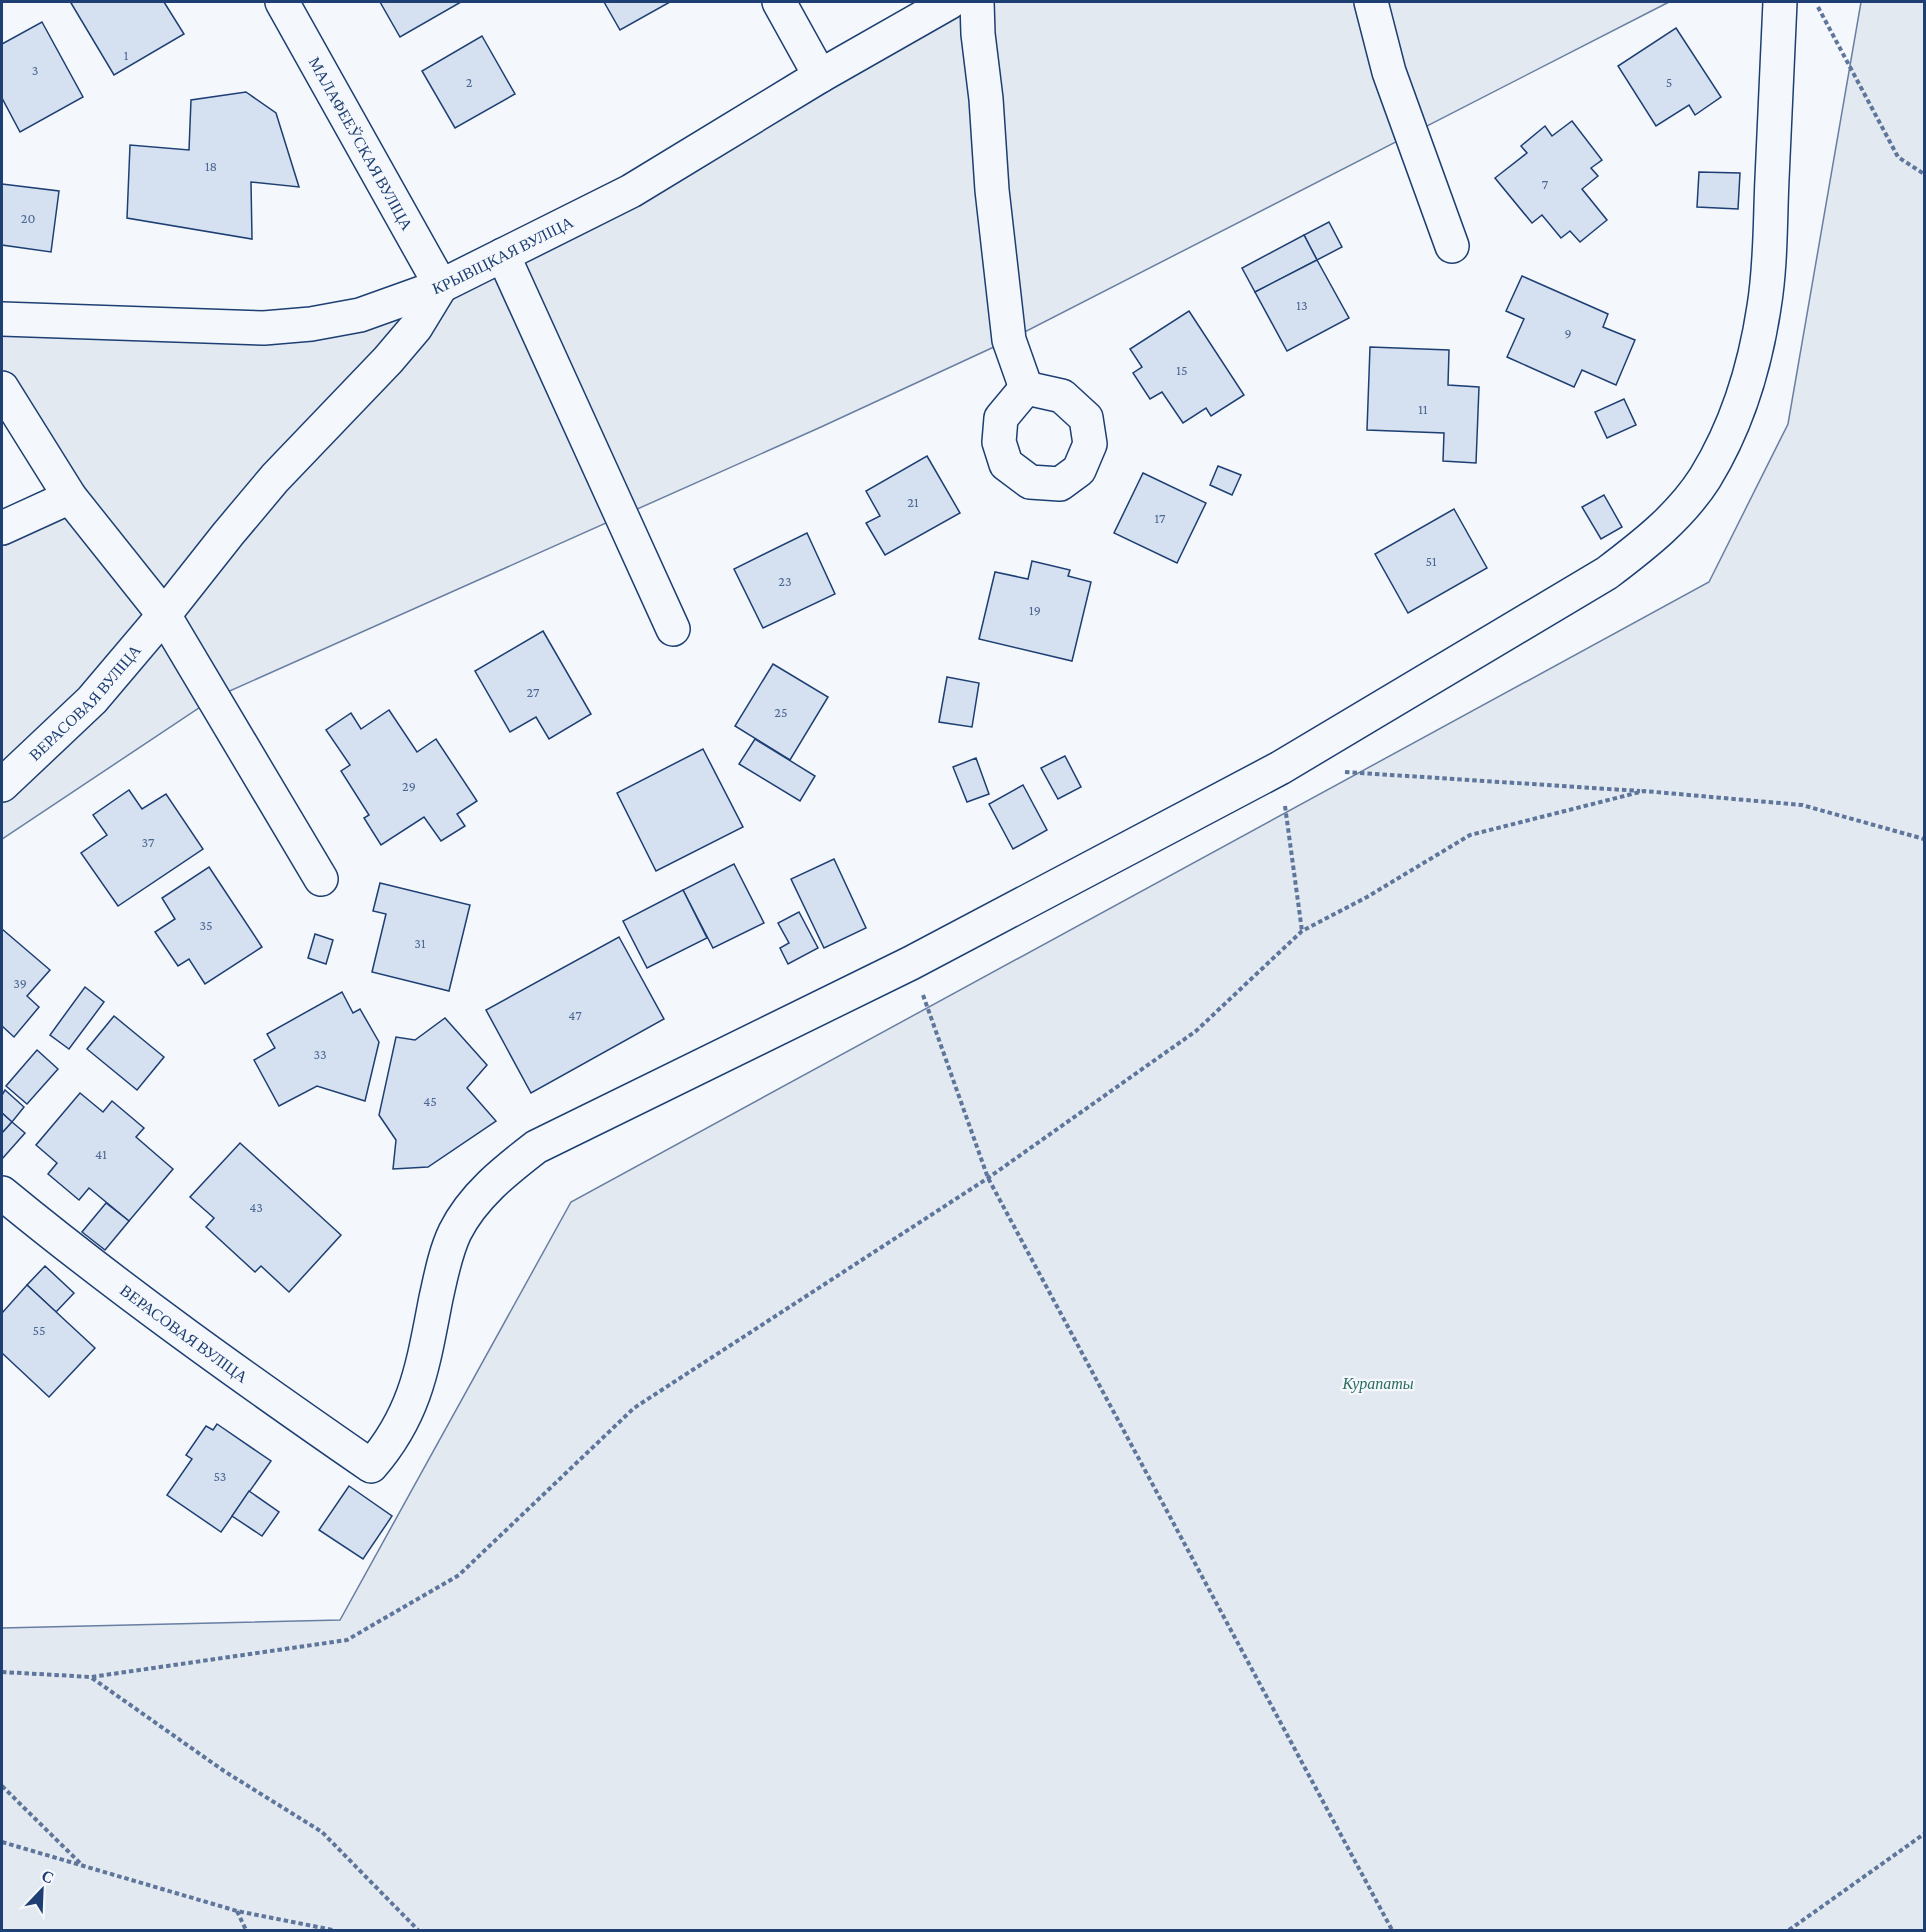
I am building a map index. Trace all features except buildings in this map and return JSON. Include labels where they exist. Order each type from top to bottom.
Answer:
[{"type":"street","name":"МАЛАФЕЕЎСКАЯ ВУЛІЦА","points":[[282,2],[441,286]]},
{"type":"street","points":[[780,2],[820,76]]},
{"type":"street","name":"КРЫВІЦКАЯ ВУЛІЦА","points":[[2,319],[264,328],[311,324],[360,315],[441,286],[631,191],[820,76],[950,2]]},
{"type":"street","points":[[977,2],[978,34],[987,99],[992,190],[1009,340],[1026,388]]},
{"type":"street","points":[[1371,2],[1389,72],[1452,246]]},
{"type":"street","points":[[911,963],[1280,768],[1607,573],[1648,543],[1676,515],[1704,480],[1727,438],[1741,404],[1754,359],[1765,306],[1780,2]]},
{"type":"street","points":[[504,255],[674,629]]},
{"type":"street","name":"ВЕРАСОВАЯ ВУЛІЦА","points":[[2,785],[92,700],[275,478],[388,360],[416,327],[441,286]]},
{"type":"street","points":[[2,388],[69,497],[164,615],[321,879]]},
{"type":"street","points":[[2,528],[69,497]]},
{"type":"street","name":"ВЕРАСОВАЯ ВУЛІЦА","points":[[2,1193],[131,1295],[371,1466],[389,1446],[419,1382],[444,1260],[455,1232],[475,1201],[505,1172],[536,1147],[911,963]]},
{"type":"path","points":[[1814,2],[1898,157],[1924,174]]},
{"type":"path","points":[[1280,768],[1302,931]]},
{"type":"path","points":[[1339,772],[1644,791],[1802,805],[1924,839]]},
{"type":"path","points":[[2,1672],[91,1677],[347,1640],[459,1575],[634,1408],[988,1178],[1196,1031],[1302,931],[1367,897],[1470,835],[1644,791]]},
{"type":"path","points":[[911,963],[988,1178],[1392,1930]]},
{"type":"path","points":[[91,1677],[224,1771],[322,1832],[418,1930]]},
{"type":"path","points":[[2,1786],[81,1864]]},
{"type":"path","points":[[1789,1930],[1924,1836]]},
{"type":"path","points":[[2,1842],[237,1911],[333,1930]]},
{"type":"path","points":[[237,1911],[246,1930]]},
{"type":"green space","points":[[950,2],[1669,2],[1009,340],[821,427],[214,698],[2,839],[2,528],[69,497],[2,388],[2,319],[264,328],[441,286]]},
{"type":"green space","name":"Курапаты","points":[[1861,2],[1924,2],[1924,1930],[2,1930],[2,1628],[340,1620],[571,1202],[1709,582],[1788,424]]}]
